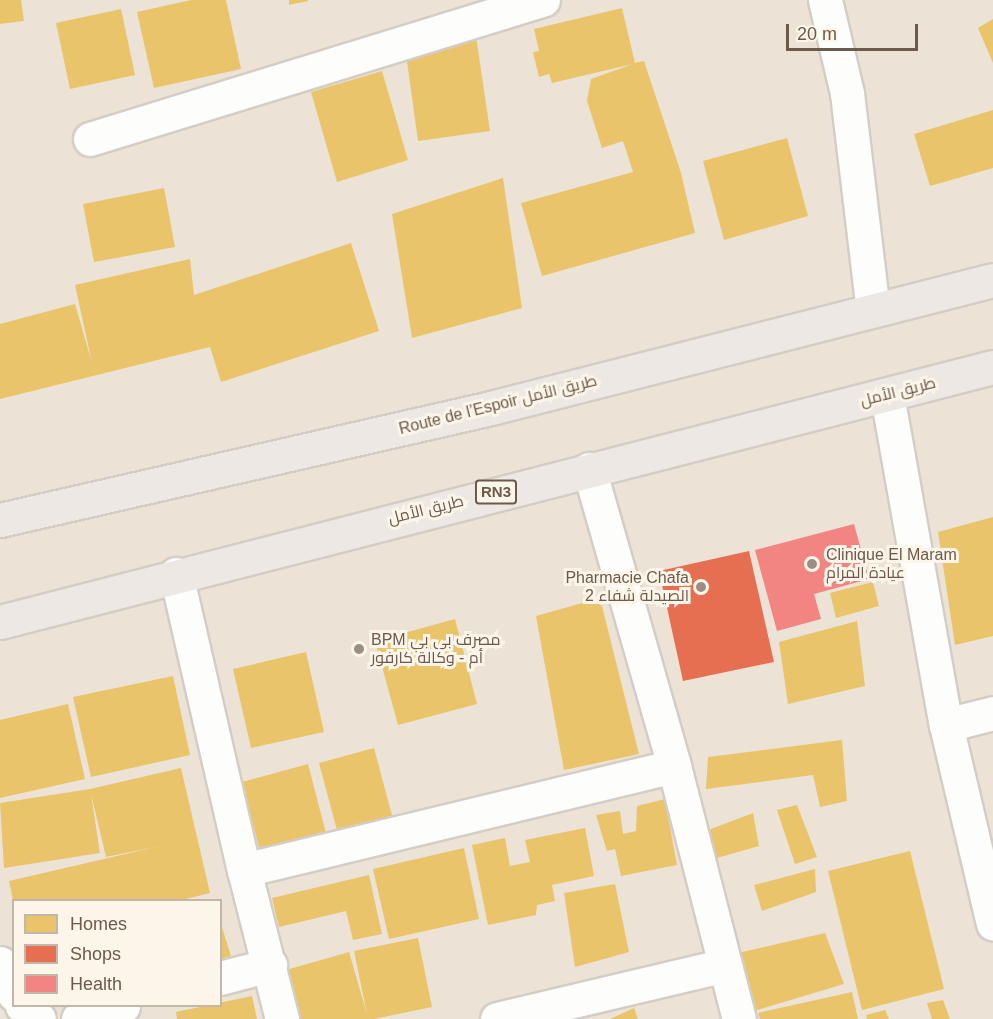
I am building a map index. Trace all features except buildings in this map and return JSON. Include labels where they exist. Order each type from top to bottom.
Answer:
[{"type":"highway","name":"Route de l’Espoir طريق الأمل","points":[[0,520],[491,408],[993,280]]},
{"type":"highway","name":"طريق الأمل","points":[[0,622],[176,574],[993,368]]},
{"type":"street","points":[[90,139],[543,0]]},
{"type":"street","points":[[825,0],[847,93],[873,310]]},
{"type":"street","points":[[887,395],[946,725],[993,924]]},
{"type":"street","points":[[589,469],[674,766],[739,1019]]},
{"type":"street","points":[[176,574],[244,870],[270,964],[282,1019]]},
{"type":"street","points":[[946,725],[993,713]]},
{"type":"street","points":[[244,870],[674,766]]},
{"type":"street","points":[[0,963],[12,990]]},
{"type":"street","points":[[222,977],[270,964]]},
{"type":"street","points":[[497,1019],[725,965]]},
{"type":"street","points":[[24,1007],[39,1019]]},
{"type":"street","points":[[78,1019],[117,1007]]},
{"type":"shaded area","points":[[0,0],[993,0],[993,1019],[0,1019]]},
{"type":"place","name":"Clinique El Maram عيادة المرام","points":[[812,564]]},
{"type":"place","name":"Pharmacie Chafa 2 الصيدلة شفاء","points":[[701,587]]},
{"type":"place","name":"BPM مصرف بي بي أم - وكالة كارفور","points":[[359,649]]}]
